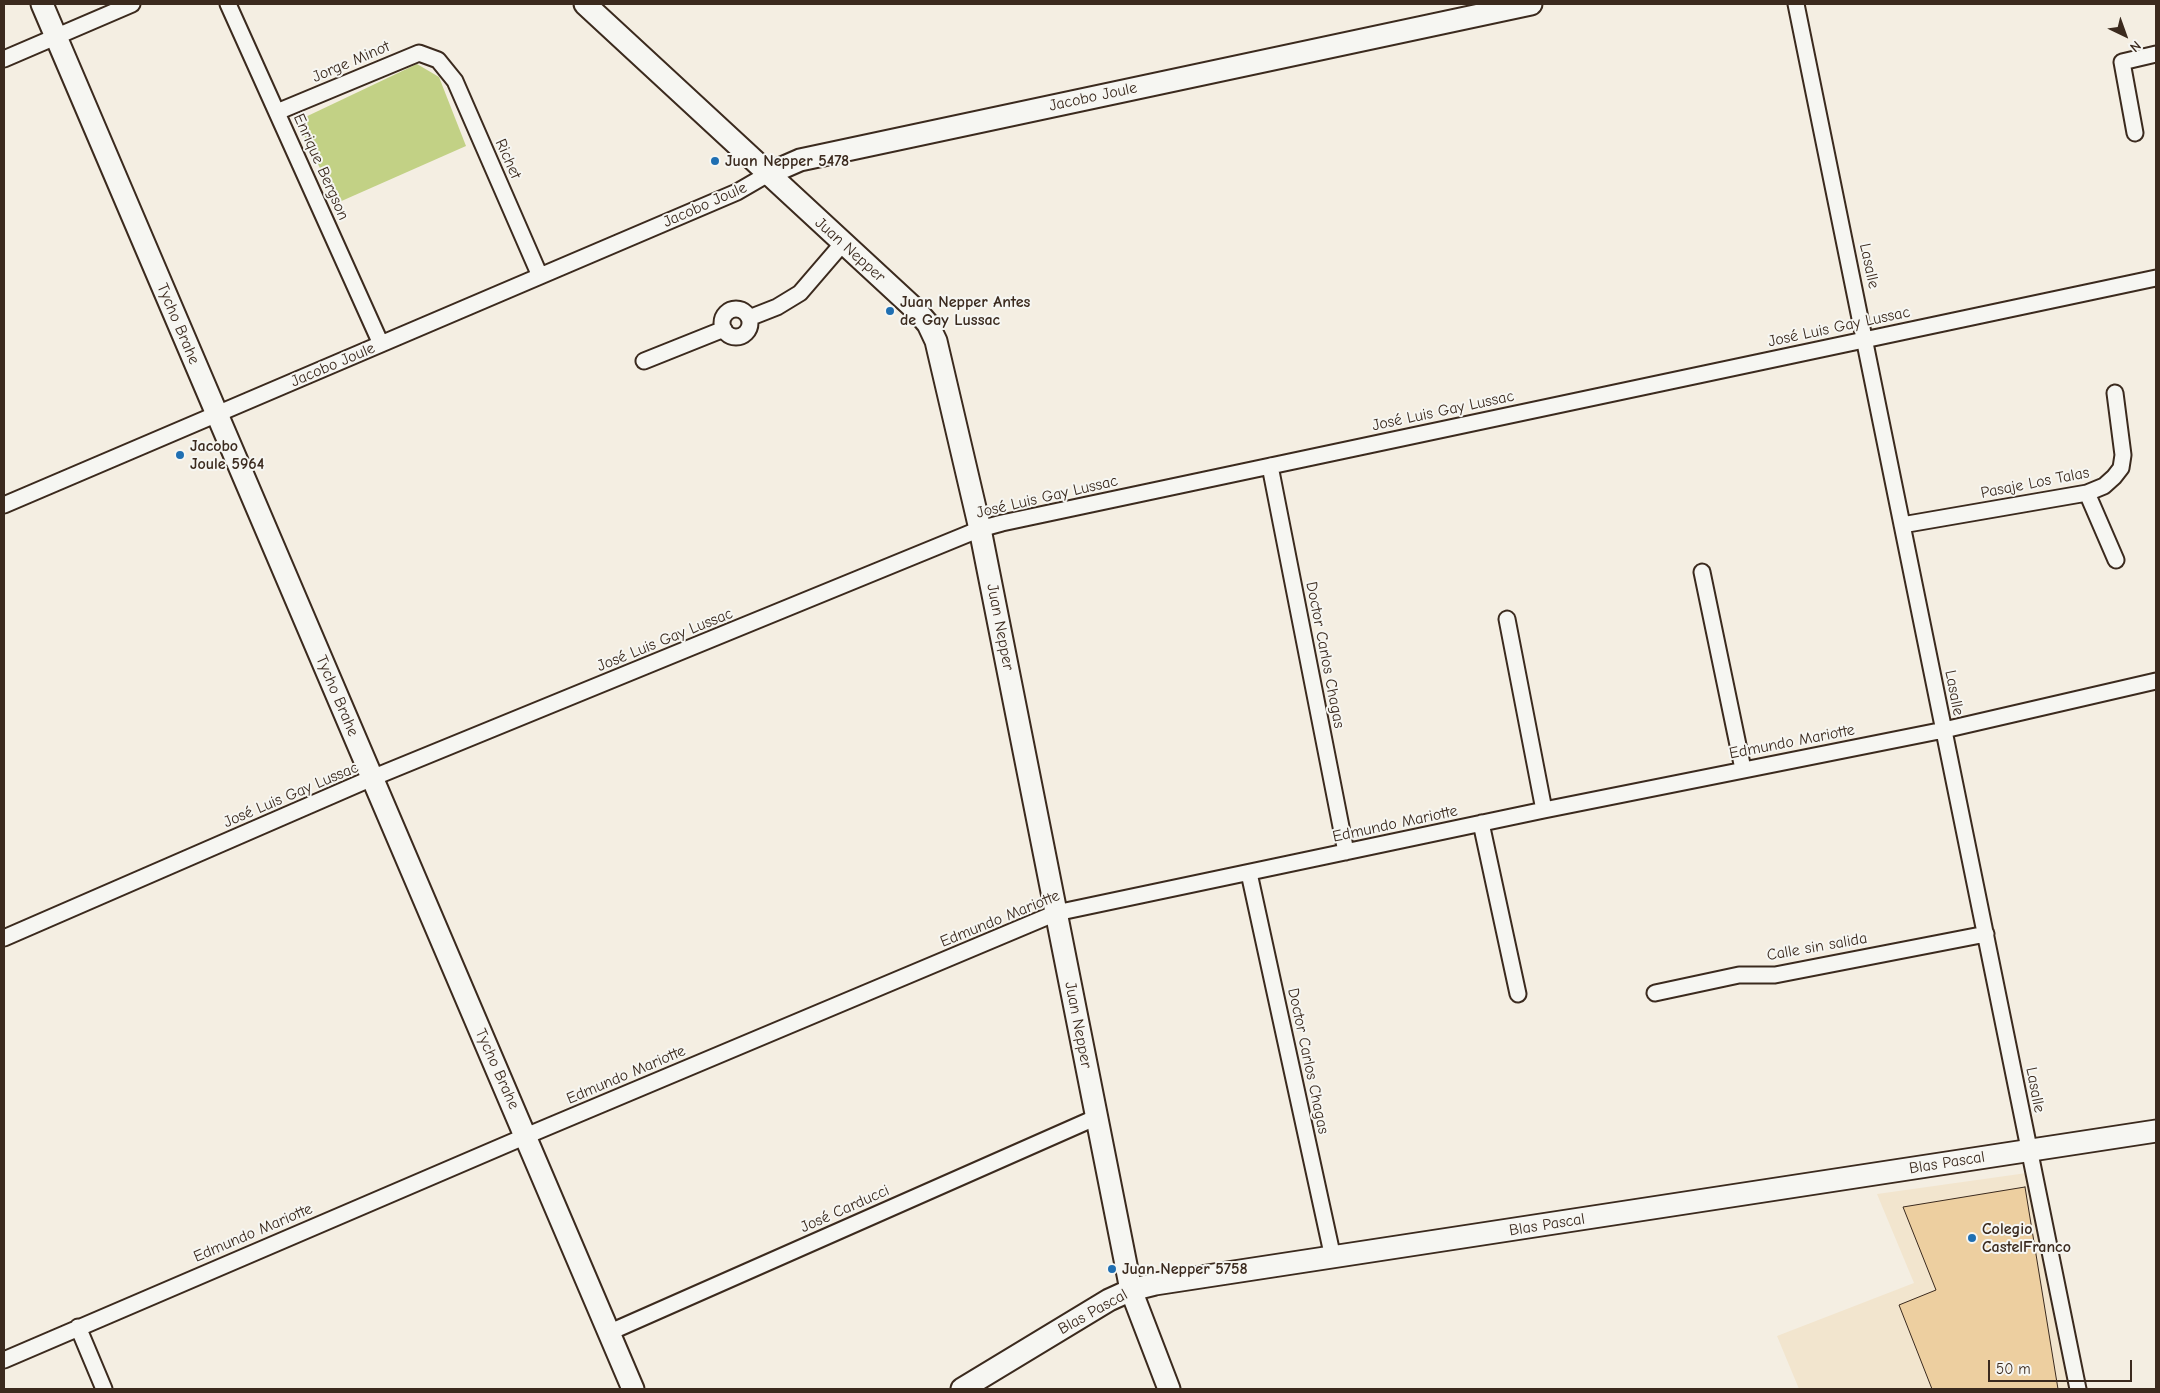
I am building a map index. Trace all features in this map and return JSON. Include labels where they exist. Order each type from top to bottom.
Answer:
[{"type":"main road","name":"Tycho Brahe","points":[[42,4],[633,1389]]},
{"type":"main road","name":"Juan Nepper","points":[[585,4],[916,310],[928,324],[936,340],[980,529],[1131,1290],[1169,1389]]},
{"type":"main road","name":"Jacobo Joule","points":[[768,174],[800,160],[1531,4]]},
{"type":"main road","name":"Blas Pascal","points":[[962,1389],[1109,1300],[1131,1290],[1155,1284],[2156,1131]]},
{"type":"street","points":[[4,59],[132,4]]},
{"type":"street","name":"Enrique Bergson","points":[[228,4],[381,344]]},
{"type":"street","name":"Lasalle","points":[[1796,4],[1866,339],[1902,525],[2078,1389]]},
{"type":"street","name":"Jorge Minot","points":[[278,112],[419,53],[438,60]]},
{"type":"street","points":[[2136,132],[2122,62],[2156,54]]},
{"type":"street","name":"Richet","points":[[438,60],[455,81],[540,276]]},
{"type":"street","name":"Jacobo Joule","points":[[4,505],[736,192],[768,174]]},
{"type":"street","points":[[644,361],[724,329],[722,322],[728,312],[740,310],[749,318],[777,307],[800,293],[843,243]]},
{"type":"street","name":"José Luis Gay Lussac","points":[[4,938],[372,778],[980,529],[2156,278]]},
{"type":"street","name":"Pasaje Los Talas","points":[[1902,525],[2087,493],[2104,486],[2121,468],[2123,455],[2115,393]]},
{"type":"street","name":"Doctor Carlos Chagas","points":[[1270,466],[1346,852]]},
{"type":"street","points":[[2087,493],[2116,560]]},
{"type":"street","points":[[1702,572],[1743,769]]},
{"type":"street","points":[[1507,619],[1544,810]]},
{"type":"street","name":"Edmundo Mariotte","points":[[4,1360],[526,1136],[1056,912],[1743,769],[1944,730],[2156,681]]},
{"type":"street","points":[[1481,823],[1518,994]]},
{"type":"street","name":"Doctor Carlos Chagas","points":[[1249,872],[1333,1258]]},
{"type":"street","name":"Calle sin salida","points":[[1655,993],[1739,975],[1775,975],[1986,934]]},
{"type":"street","name":"José Carducci","points":[[608,1333],[1097,1117]]},
{"type":"street","points":[[78,1327],[104,1389]]},
{"type":"shaded area","name":"Colegio CastelFranco","points":[[2034,1172],[2082,1389],[1799,1389],[1777,1336],[1914,1283],[1877,1194]]},
{"type":"green space","points":[[417,64],[439,77],[466,146],[337,203],[297,121]]},
{"type":"building","points":[[2025,1187],[2058,1389],[1932,1389],[1899,1305],[1936,1290],[1903,1207]]},
{"type":"place","name":"Juan Nepper 5478","points":[[715,161]]},
{"type":"place","name":"Juan Nepper Antes de Gay Lussac","points":[[890,311]]},
{"type":"place","name":"Jacobo Joule 5964","points":[[180,455]]},
{"type":"place","name":"Colegio CastelFranco","points":[[1972,1238]]},
{"type":"place","name":"Juan Nepper 5758","points":[[1112,1269]]}]
